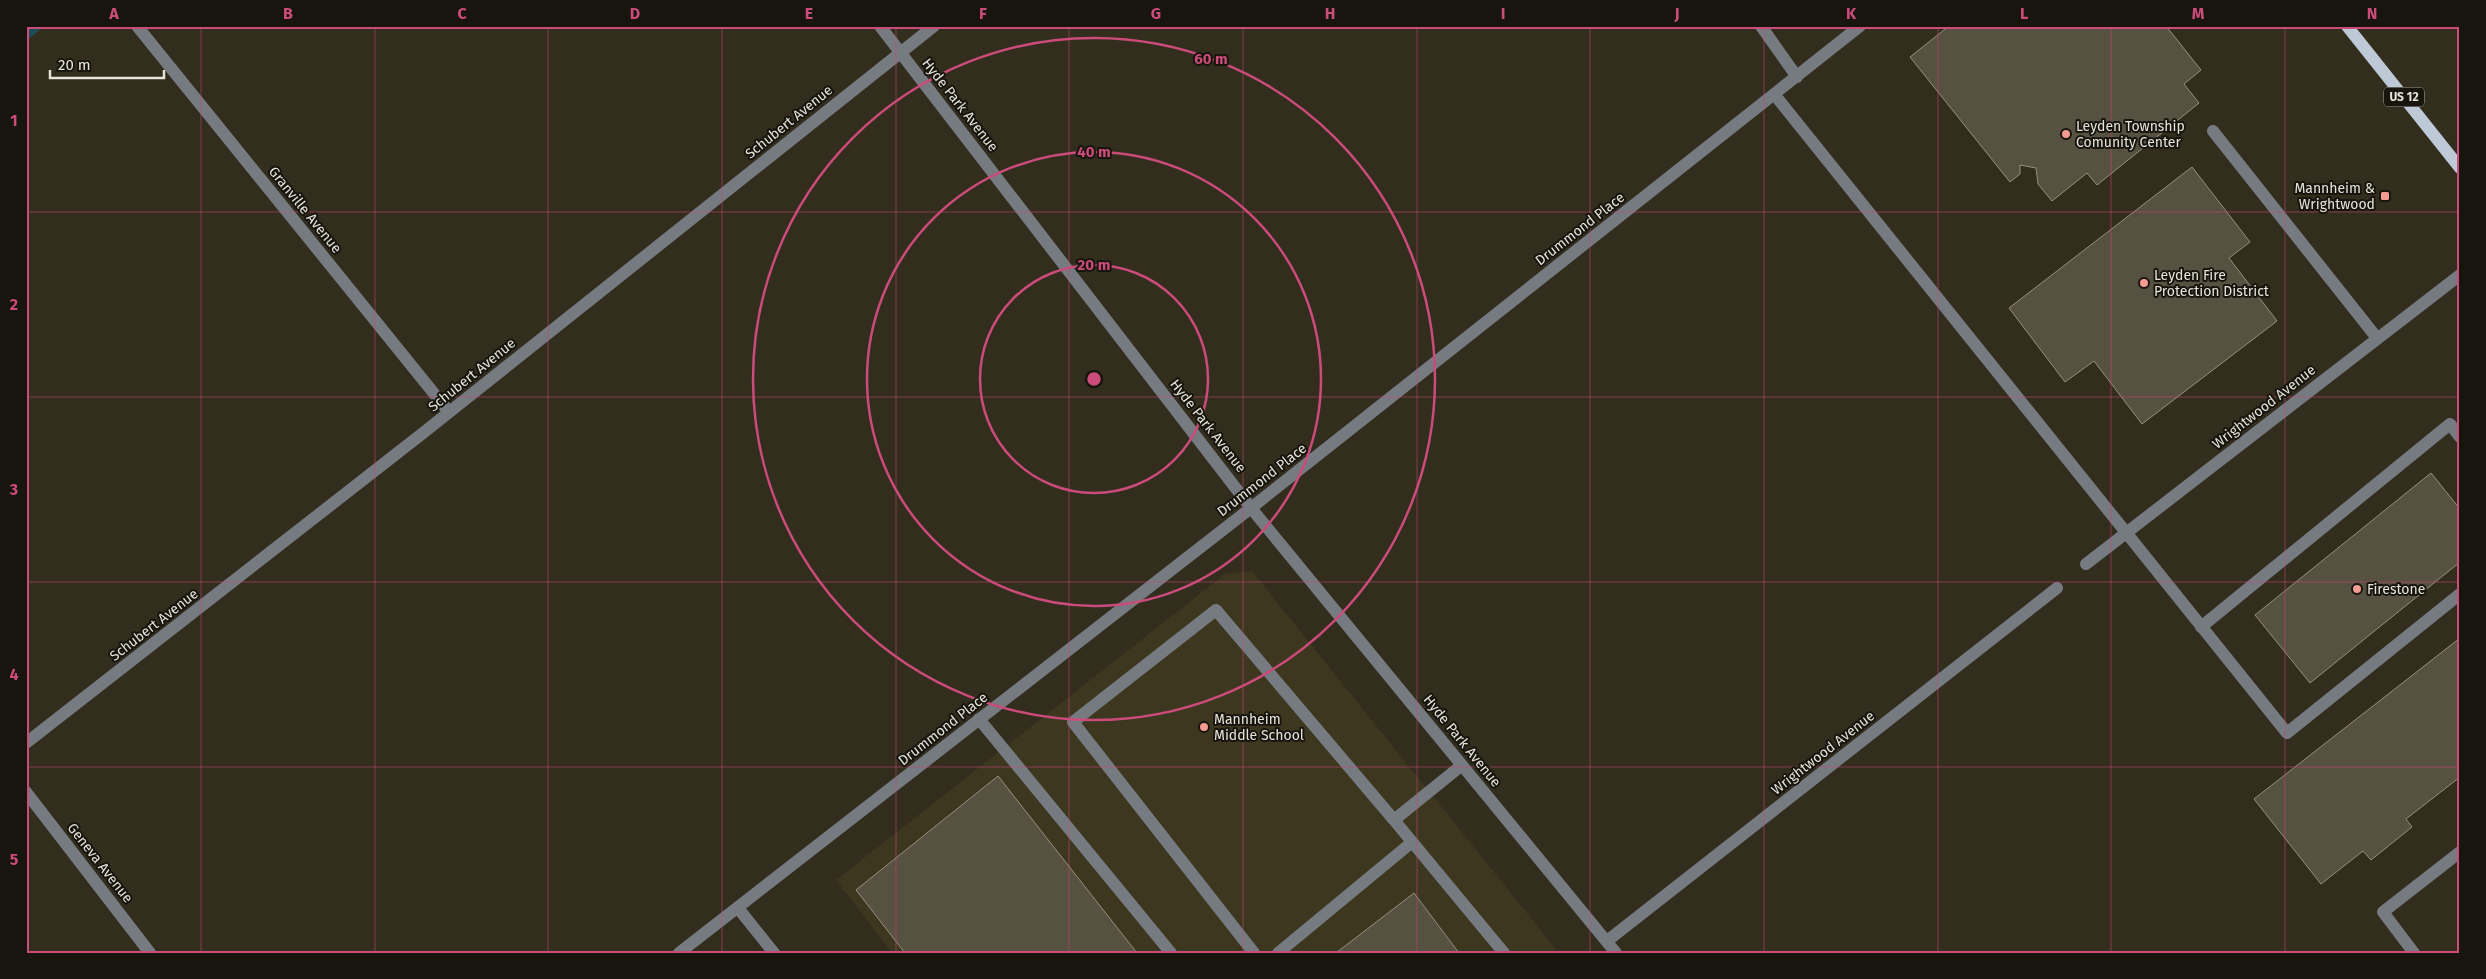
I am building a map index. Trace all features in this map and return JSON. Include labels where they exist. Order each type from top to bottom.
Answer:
[{"type":"main road","name":"US 12","points":[[2347,26],[2460,168]]},
{"type":"street","name":"Granville Avenue","points":[[137,26],[449,412]]},
{"type":"street","name":"Hyde Park Avenue","points":[[880,26],[1252,508],[1616,953]]},
{"type":"street","name":"Schubert Avenue","points":[[26,743],[449,412],[934,26]]},
{"type":"street","points":[[1761,26],[1796,76]]},
{"type":"street","name":"Drummond Place","points":[[679,953],[1252,508],[1860,26]]},
{"type":"street","points":[[1774,94],[2287,733],[2460,594]]},
{"type":"street","points":[[2214,131],[2377,338]]},
{"type":"street","name":"Wrightwood Avenue","points":[[2086,564],[2460,274]]},
{"type":"street","points":[[2201,627],[2455,421],[2460,437]]},
{"type":"street","name":"Wrightwood Avenue","points":[[1607,941],[2056,588]]},
{"type":"street","points":[[1254,953],[1073,722],[1216,610],[1504,953]]},
{"type":"street","points":[[979,719],[1171,953]]},
{"type":"street","points":[[1394,820],[1462,765]]},
{"type":"street","name":"Geneva Avenue","points":[[26,792],[150,953]]},
{"type":"street","points":[[1278,953],[1412,843]]},
{"type":"street","points":[[2414,953],[2382,912],[2460,852]]},
{"type":"street","points":[[738,908],[774,953]]},
{"type":"shaded area","name":"Mannheim Middle School","points":[[1252,571],[1559,953],[892,953],[836,880],[1225,574]]},
{"type":"building","name":"Leyden Township Comunity Center","points":[[1949,26],[2166,26],[2201,70],[2184,84],[2199,103],[2097,185],[2087,173],[2052,201],[2038,184],[2036,168],[2020,165],[2020,174],[2010,182],[1910,57]]},
{"type":"building","name":"Leyden Fire Protection District","points":[[2192,167],[2250,242],[2229,258],[2277,321],[2142,424],[2094,361],[2065,382],[2009,308]]},
{"type":"building","name":"Firestone","points":[[2431,473],[2460,509],[2460,562],[2310,683],[2255,615]]},
{"type":"building","points":[[2460,638],[2460,777],[2406,819],[2412,827],[2371,860],[2363,851],[2321,884],[2254,799]]},
{"type":"building","points":[[998,776],[1137,953],[905,953],[856,890]]},
{"type":"building","points":[[1414,893],[1459,953],[1336,953]]},
{"type":"waterway","points":[[26,34],[36,26]]},
{"type":"place","name":"Leyden Township Comunity Center","points":[[2066,134]]},
{"type":"place","name":"Mannheim & Wrightwood","points":[[2385,196]]},
{"type":"place","name":"Leyden Fire Protection District","points":[[2144,283]]},
{"type":"place","name":"Firestone","points":[[2357,589]]},
{"type":"place","name":"Mannheim Middle School","points":[[1204,727]]}]
